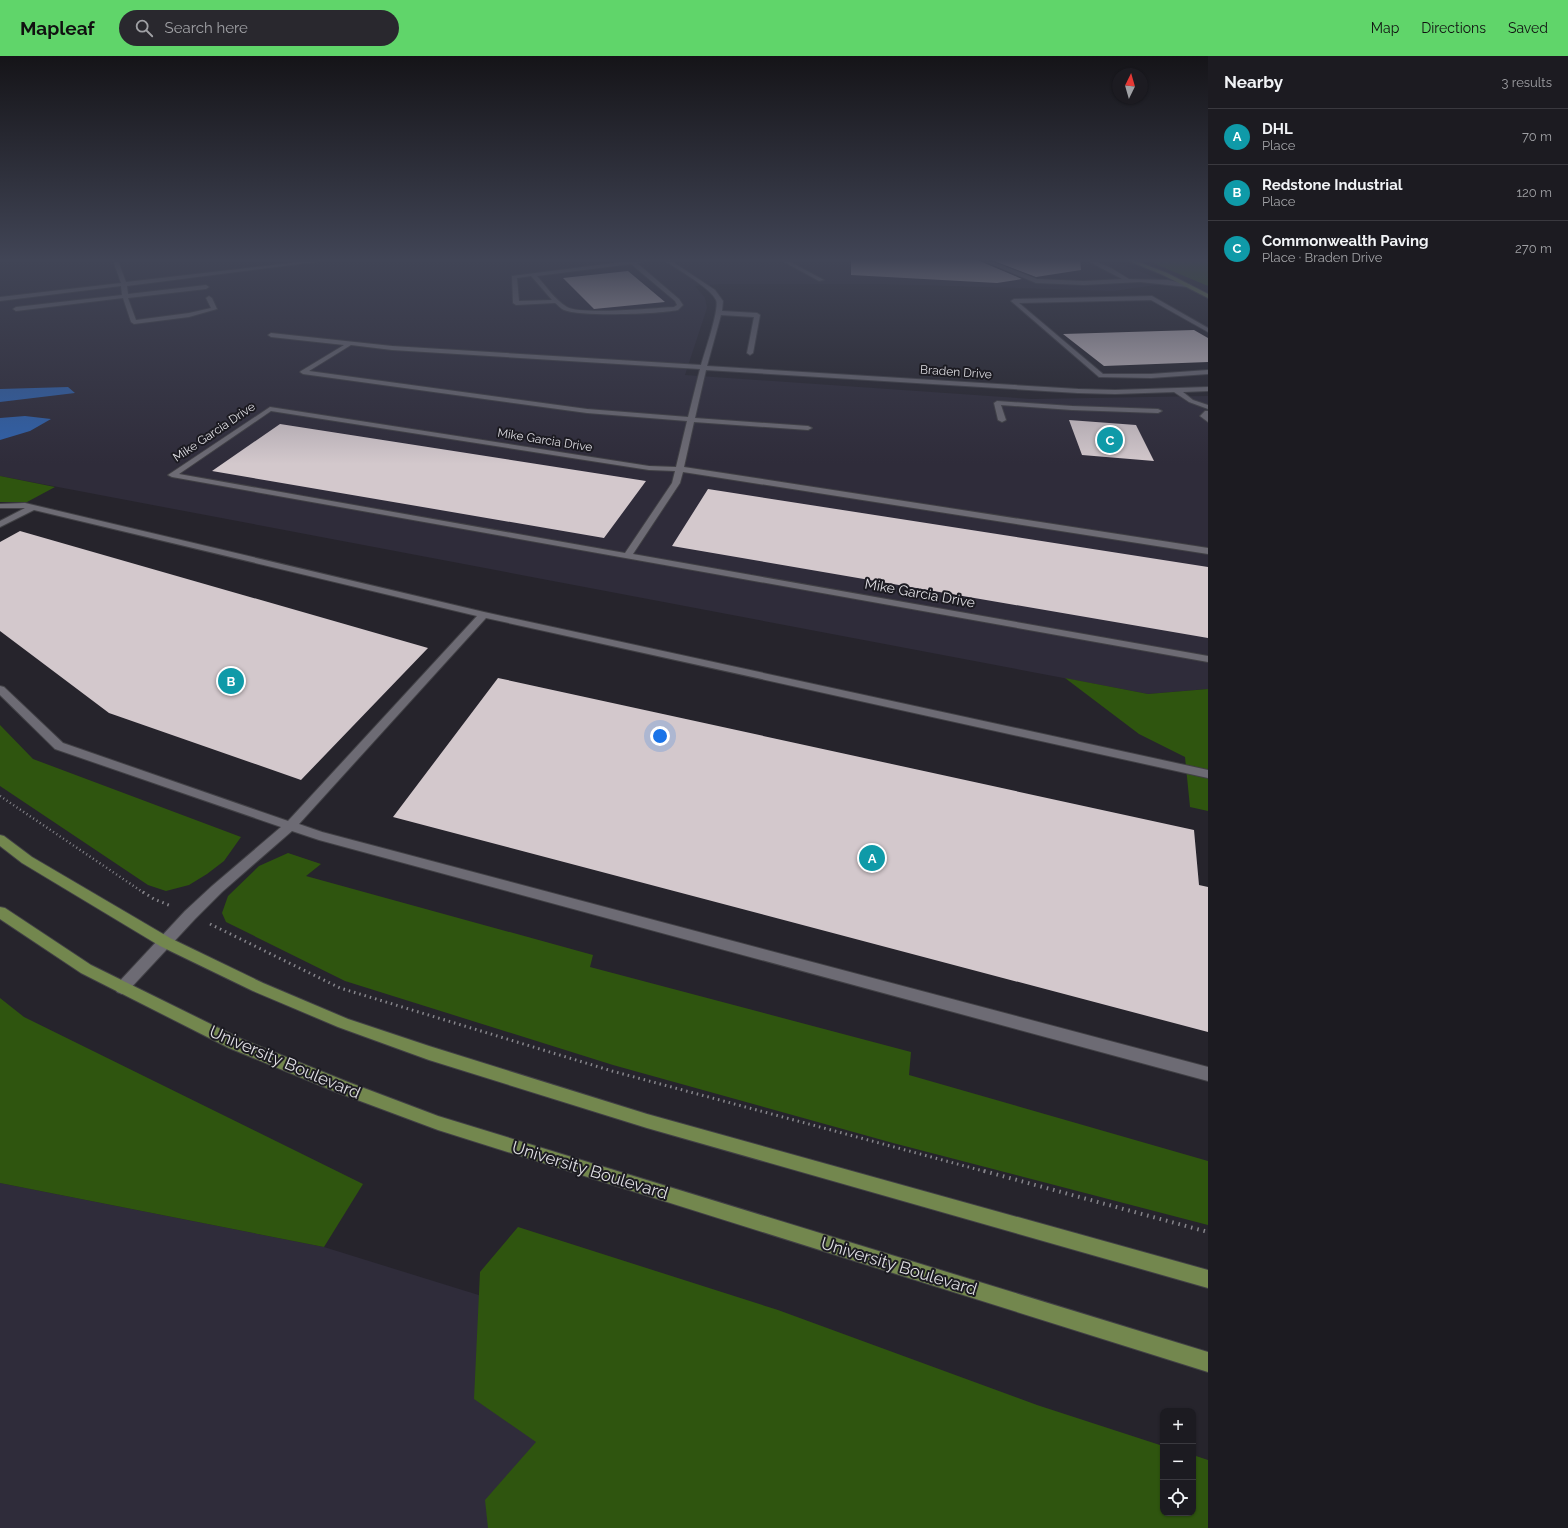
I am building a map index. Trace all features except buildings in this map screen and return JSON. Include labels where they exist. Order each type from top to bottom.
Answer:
[{"type":"main road","points":[[0,838],[26,860],[165,942],[265,990],[343,1023],[429,1053],[647,1121],[1208,1279]]},
{"type":"main road","name":"University Boulevard","points":[[0,912],[86,969],[234,1043],[342,1087],[438,1123],[1208,1362]]},
{"type":"street","points":[[628,555],[676,483],[690,420],[715,327]]},
{"type":"street","points":[[750,353],[755,327]]},
{"type":"street","points":[[1044,327],[1101,376],[1151,376],[1208,372]]},
{"type":"street","name":"Braden Drive","points":[[271,334],[392,348],[704,366],[1009,395],[1208,389]]},
{"type":"street","points":[[351,343],[302,372],[579,410],[690,420],[808,428]]},
{"type":"street","points":[[1151,376],[1191,401],[1208,408]]},
{"type":"street","points":[[1002,420],[997,402],[1009,395],[1072,408],[1158,411]]},
{"type":"street","name":"Mike Garcia Drive","points":[[1208,551],[679,469],[649,468],[270,409],[172,475],[1208,659]]},
{"type":"street","points":[[1208,414],[1204,416],[1208,420]]},
{"type":"street","points":[[0,506],[13,504],[33,507],[484,615],[1208,774]]},
{"type":"street","points":[[0,524],[33,507]]},
{"type":"street","points":[[122,988],[190,915],[217,889],[290,826],[484,615]]},
{"type":"street","points":[[0,690],[58,746],[319,836],[1208,1074]]},
{"type":"path","points":[[0,796],[154,899],[340,988],[612,1071],[1208,1232]]},
{"type":"shaded area","points":[[0,327],[701,327],[685,375],[1032,399],[1208,396],[1208,689],[1148,694],[0,476]]},
{"type":"shaded area","points":[[0,1183],[324,1247],[1160,1507],[1160,1516],[1172,1516],[1208,1528],[0,1528]]},
{"type":"green space","points":[[0,476],[55,487],[27,502],[0,502]]},
{"type":"green space","points":[[1065,678],[1148,694],[1208,689],[1208,811],[1190,807],[1185,757],[1139,734]]},
{"type":"green space","points":[[0,725],[33,759],[241,837],[224,861],[189,885],[166,891],[148,885],[0,786]]},
{"type":"green space","points":[[288,853],[321,864],[306,876],[593,955],[590,967],[911,1052],[909,1075],[1208,1161],[1208,1225],[893,1143],[613,1065],[345,981],[226,922],[222,913],[228,896],[259,866]]},
{"type":"green space","points":[[0,998],[24,1017],[363,1184],[324,1247],[0,1183]]},
{"type":"green space","points":[[518,1227],[778,1310],[1037,1405],[1160,1445],[1160,1516],[1196,1516],[1196,1456],[1208,1460],[1208,1528],[488,1528],[485,1500],[536,1442],[474,1399],[480,1272]]},
{"type":"water","points":[[68,387],[75,393],[0,402],[0,389]]},
{"type":"water","points":[[25,416],[51,419],[30,431],[0,440],[0,418]]},
{"type":"place","name":"Commonwealth Paving","points":[[1110,440]]},
{"type":"place","name":"Redstone Industrial","points":[[231,681]]},
{"type":"place","name":"DHL","points":[[872,858]]}]
